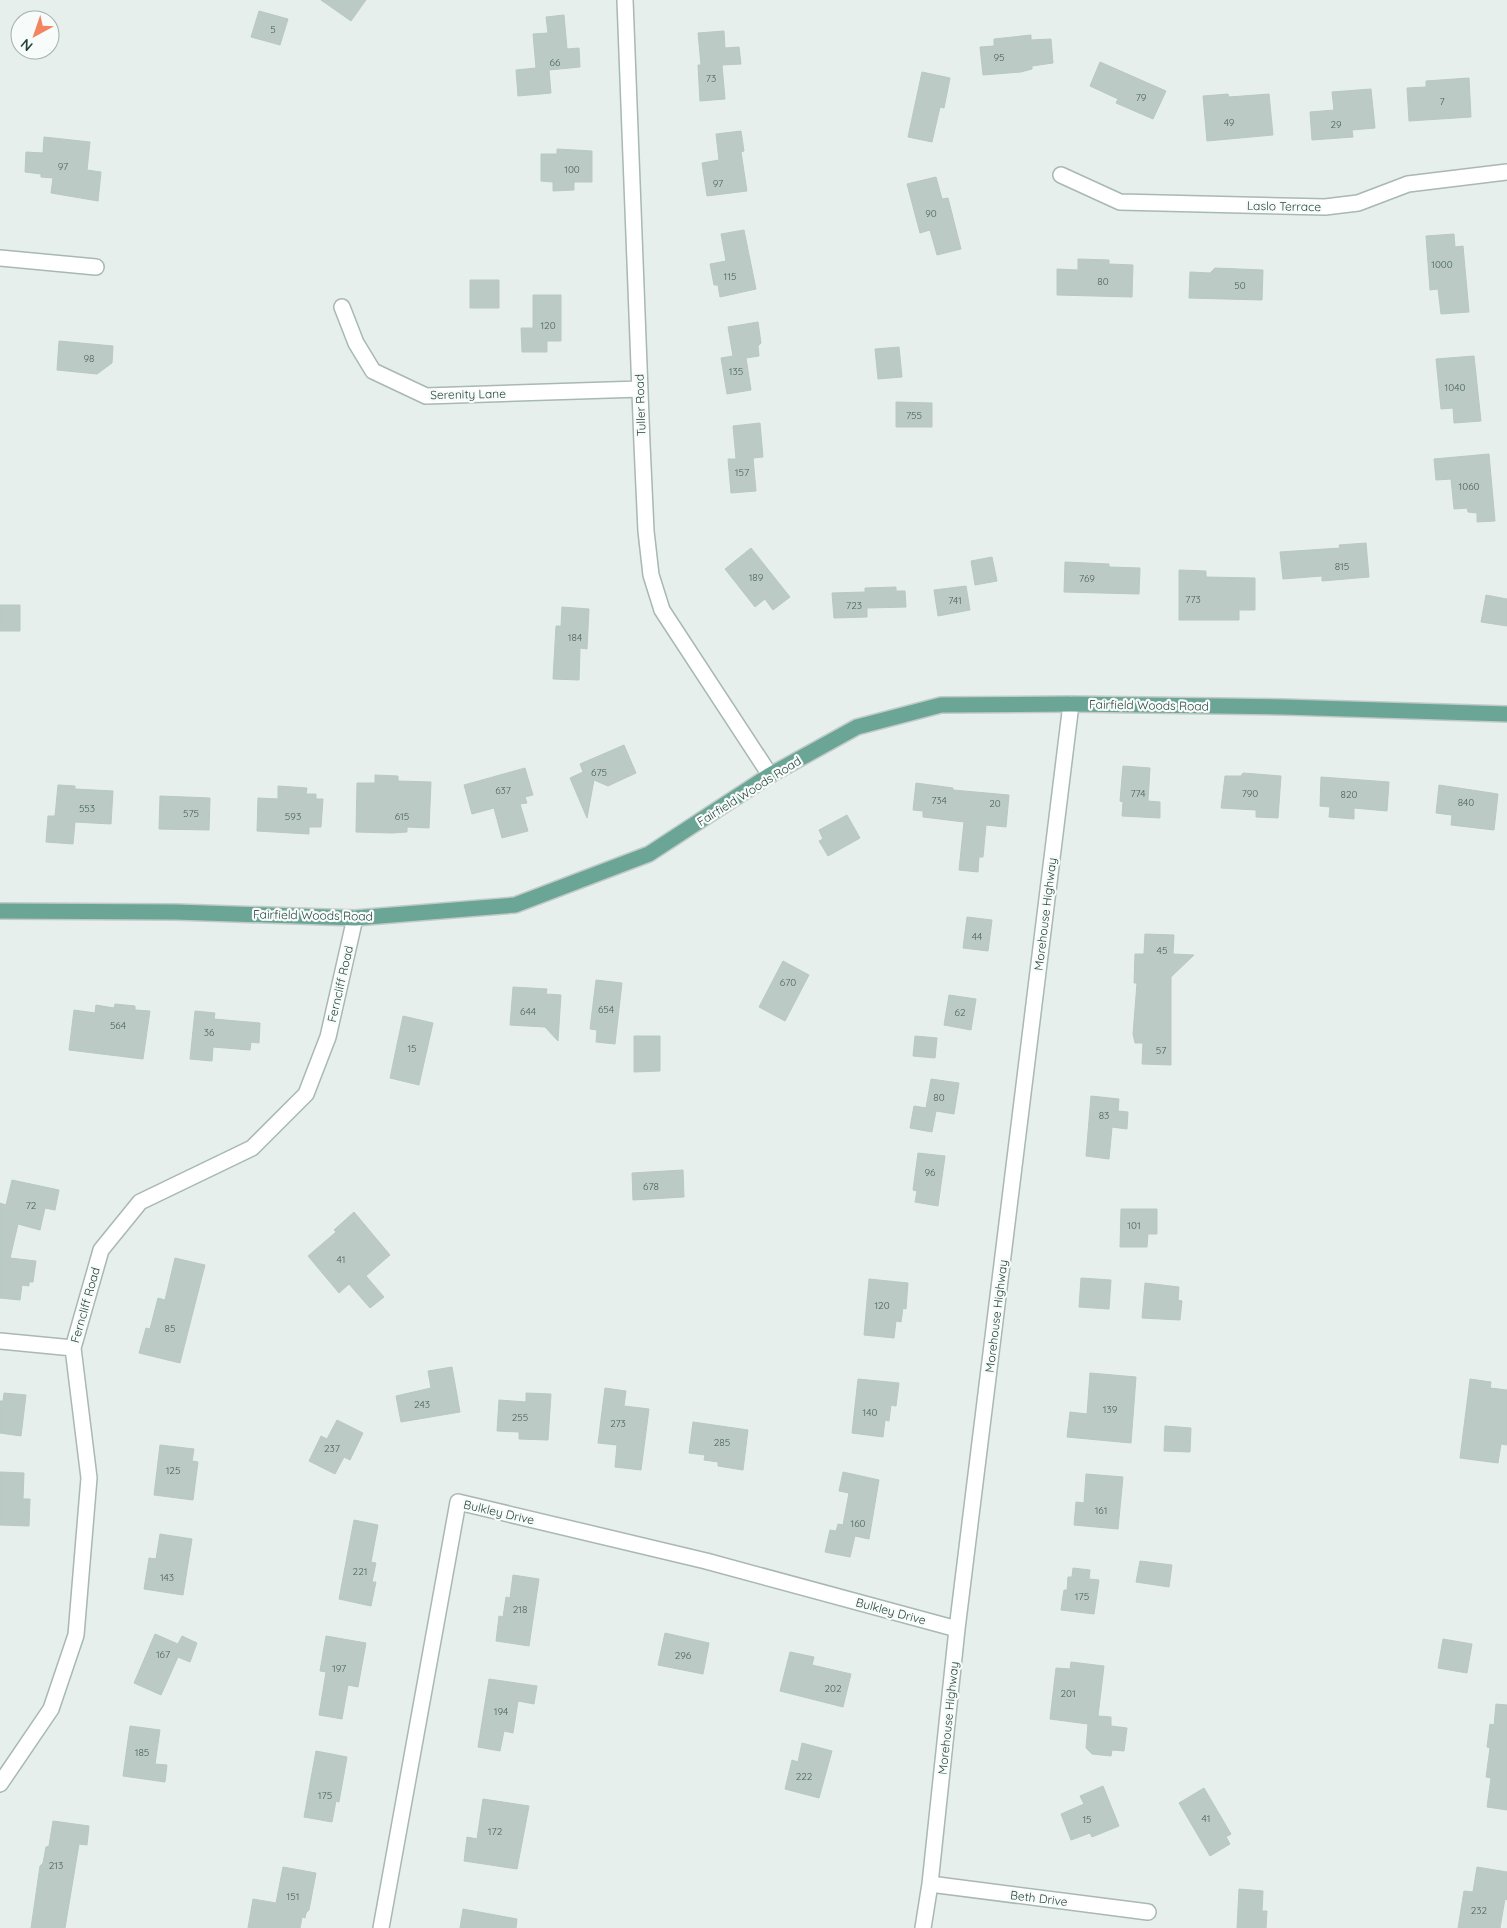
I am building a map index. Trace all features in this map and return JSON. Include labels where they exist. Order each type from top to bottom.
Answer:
[{"type":"main road","name":"Fairfield Woods Road","points":[[0,911],[176,912],[355,918],[515,906],[649,854],[770,775],[857,727],[941,705],[1071,704],[1284,707],[1507,714]]},
{"type":"street","name":"Tuller Road","points":[[625,0],[646,531],[651,575],[662,610],[770,775]]},
{"type":"street","name":"Laslo Terrace","points":[[1061,175],[1120,202],[1325,207],[1358,204],[1408,184],[1507,172]]},
{"type":"street","points":[[0,258],[96,267]]},
{"type":"street","name":"Serenity Lane","points":[[342,307],[356,343],[373,371],[426,396],[640,389]]},
{"type":"street","name":"Morehouse Highway","points":[[923,1928],[930,1884],[957,1629],[1071,704]]},
{"type":"street","name":"Ferncliff Road","points":[[0,1784],[51,1709],[76,1636],[89,1478],[73,1348],[101,1250],[140,1202],[252,1148],[306,1094],[328,1037],[355,918]]},
{"type":"street","points":[[0,1341],[73,1348]]},
{"type":"street","name":"Bulkley Drive","points":[[381,1928],[458,1502],[706,1561],[957,1629]]},
{"type":"street","name":"Beth Drive","points":[[930,1884],[1148,1912]]},
{"type":"building","points":[[321,0],[366,0],[351,21]]},
{"type":"building","points":[[259,11],[288,19],[280,45],[251,37]]},
{"type":"building","points":[[564,15],[567,49],[579,48],[580,67],[549,70],[551,93],[518,96],[516,70],[536,68],[533,34],[548,33],[546,17]]},
{"type":"building","points":[[724,31],[725,48],[739,47],[741,64],[722,65],[725,99],[700,101],[698,65],[701,65],[698,33]]},
{"type":"building","points":[[1031,35],[1031,40],[1051,39],[1053,63],[1032,66],[1032,69],[1021,72],[983,75],[980,47],[994,46],[994,39]]},
{"type":"building","points":[[1100,62],[1166,91],[1153,119],[1116,103],[1118,99],[1090,86]]},
{"type":"building","points":[[922,72],[950,78],[944,108],[940,107],[932,142],[908,137]]},
{"type":"building","points":[[1469,78],[1471,117],[1409,121],[1407,88],[1426,87],[1426,81]]},
{"type":"building","points":[[1371,89],[1375,128],[1352,130],[1353,137],[1312,140],[1310,112],[1334,110],[1332,92]]},
{"type":"building","points":[[1228,94],[1229,97],[1269,94],[1273,135],[1207,141],[1203,96]]},
{"type":"building","points":[[741,131],[744,151],[741,152],[747,191],[707,196],[702,163],[719,160],[716,134]]},
{"type":"building","points":[[44,137],[90,142],[87,170],[101,172],[98,201],[51,193],[53,178],[41,177],[41,174],[25,172],[26,152],[43,153]]},
{"type":"building","points":[[557,149],[592,151],[592,182],[574,182],[574,190],[553,191],[553,182],[541,181],[541,154],[557,154]]},
{"type":"building","points":[[936,177],[942,199],[948,198],[961,249],[937,255],[930,230],[920,233],[907,184]]},
{"type":"building","points":[[744,230],[756,289],[720,297],[718,285],[714,285],[710,264],[726,261],[721,234]]},
{"type":"building","points":[[1454,234],[1455,247],[1463,246],[1469,312],[1441,314],[1438,289],[1430,290],[1426,236]]},
{"type":"building","points":[[1078,259],[1109,260],[1109,264],[1133,265],[1132,297],[1057,295],[1057,269],[1078,270]]},
{"type":"building","points":[[1215,268],[1263,270],[1262,300],[1189,298],[1190,272],[1210,273]]},
{"type":"building","points":[[470,280],[499,280],[499,308],[470,308]]},
{"type":"building","points":[[533,295],[561,295],[561,341],[547,341],[547,352],[522,352],[521,328],[533,328]]},
{"type":"building","points":[[758,322],[761,343],[758,346],[759,356],[746,358],[751,390],[727,394],[721,358],[733,356],[728,327]]},
{"type":"building","points":[[59,341],[113,346],[112,363],[97,374],[57,370]]},
{"type":"building","points":[[899,347],[902,377],[878,379],[875,349]]},
{"type":"building","points":[[1474,356],[1481,421],[1454,423],[1453,408],[1441,409],[1436,359]]},
{"type":"building","points":[[896,402],[932,403],[932,427],[896,427]]},
{"type":"building","points":[[760,423],[763,457],[753,458],[756,491],[731,493],[728,459],[736,459],[733,426]]},
{"type":"building","points":[[1489,454],[1495,521],[1477,522],[1477,513],[1468,512],[1467,508],[1454,509],[1451,479],[1436,480],[1434,459]]},
{"type":"building","points":[[1366,543],[1369,577],[1322,581],[1322,576],[1283,579],[1280,552],[1340,548],[1339,545]]},
{"type":"building","points":[[751,548],[790,597],[773,610],[765,599],[755,607],[725,569]]},
{"type":"building","points":[[992,557],[997,581],[975,585],[971,561]]},
{"type":"building","points":[[1065,562],[1109,564],[1109,567],[1140,568],[1139,594],[1064,592]]},
{"type":"building","points":[[1179,570],[1206,571],[1206,577],[1255,578],[1255,610],[1239,610],[1239,620],[1179,620]]},
{"type":"building","points":[[966,586],[970,610],[938,616],[934,590]]},
{"type":"building","points":[[896,587],[896,591],[905,591],[906,607],[867,608],[867,617],[834,618],[832,593],[865,592],[865,588]]},
{"type":"building","points":[[1486,595],[1507,599],[1507,626],[1481,622]]},
{"type":"building","points":[[0,605],[20,605],[20,631],[0,631]]},
{"type":"building","points":[[562,607],[589,609],[587,649],[580,648],[579,680],[553,679],[556,626],[561,626]]},
{"type":"building","points":[[624,745],[636,773],[608,786],[594,780],[587,818],[570,778],[583,772],[580,764]]},
{"type":"building","points":[[1123,766],[1150,768],[1148,801],[1160,802],[1160,818],[1122,816],[1123,802],[1120,801]]},
{"type":"building","points":[[525,768],[533,795],[525,797],[527,803],[520,804],[528,831],[502,838],[494,808],[472,814],[464,785]]},
{"type":"building","points":[[1243,773],[1281,776],[1278,818],[1256,817],[1256,810],[1221,808],[1225,776],[1241,776]]},
{"type":"building","points":[[375,775],[398,776],[398,781],[431,782],[429,828],[407,827],[407,832],[392,833],[356,832],[357,783],[375,783]]},
{"type":"building","points":[[1321,777],[1389,782],[1387,811],[1354,808],[1354,819],[1329,817],[1330,807],[1320,806]]},
{"type":"building","points":[[916,783],[953,788],[953,790],[1009,795],[1006,827],[986,825],[983,857],[979,857],[978,872],[959,870],[964,822],[923,817],[923,811],[913,810]]},
{"type":"building","points":[[58,785],[75,786],[75,789],[113,791],[111,824],[75,822],[73,844],[46,842],[48,816],[55,816]]},
{"type":"building","points":[[1439,785],[1498,794],[1494,830],[1451,825],[1452,815],[1436,813]]},
{"type":"building","points":[[278,786],[307,788],[306,794],[316,794],[316,799],[323,799],[321,827],[309,827],[309,834],[257,831],[258,798],[278,799]]},
{"type":"building","points":[[160,796],[210,798],[209,830],[159,829]]},
{"type":"building","points":[[847,815],[860,838],[828,856],[819,841],[823,839],[819,830]]},
{"type":"building","points":[[967,917],[992,920],[988,951],[963,948]]},
{"type":"building","points":[[1145,934],[1174,935],[1173,954],[1194,955],[1171,977],[1171,1065],[1142,1064],[1143,1043],[1135,1043],[1133,1034],[1137,983],[1134,983],[1135,954],[1144,954]]},
{"type":"building","points":[[783,961],[809,975],[785,1021],[759,1007]]},
{"type":"building","points":[[596,980],[622,983],[615,1044],[596,1042],[597,1030],[590,1029]]},
{"type":"building","points":[[513,987],[547,989],[546,994],[561,995],[558,1041],[545,1027],[510,1025]]},
{"type":"building","points":[[949,995],[976,999],[971,1030],[944,1025]]},
{"type":"building","points":[[115,1004],[135,1006],[135,1010],[150,1011],[143,1059],[69,1050],[74,1010],[95,1013],[96,1005],[114,1008]]},
{"type":"building","points":[[195,1011],[215,1013],[214,1019],[260,1023],[259,1043],[251,1042],[250,1050],[213,1047],[212,1061],[190,1059]]},
{"type":"building","points":[[403,1016],[433,1023],[419,1085],[390,1078]]},
{"type":"building","points":[[634,1036],[660,1036],[660,1071],[634,1072]]},
{"type":"building","points":[[915,1036],[937,1038],[935,1058],[913,1056]]},
{"type":"building","points":[[931,1079],[959,1083],[954,1114],[936,1111],[932,1132],[910,1128],[914,1106],[926,1108]]},
{"type":"building","points":[[1091,1096],[1119,1099],[1118,1111],[1128,1112],[1127,1129],[1112,1127],[1109,1159],[1086,1156]]},
{"type":"building","points":[[918,1153],[945,1156],[938,1206],[915,1202],[917,1191],[913,1190]]},
{"type":"building","points":[[683,1170],[684,1197],[633,1200],[632,1173]]},
{"type":"building","points":[[12,1180],[59,1190],[55,1210],[45,1208],[40,1230],[18,1224],[10,1258],[36,1261],[33,1282],[29,1282],[29,1286],[22,1285],[20,1300],[0,1298],[0,1203],[6,1205]]},
{"type":"building","points":[[1121,1209],[1157,1209],[1157,1234],[1148,1234],[1147,1247],[1120,1247]]},
{"type":"building","points":[[354,1212],[390,1255],[366,1276],[384,1297],[370,1308],[349,1284],[339,1293],[308,1256],[336,1232],[334,1230]]},
{"type":"building","points":[[175,1258],[205,1265],[180,1363],[139,1353],[146,1328],[150,1329],[158,1298],[165,1300]]},
{"type":"building","points":[[1081,1278],[1111,1280],[1109,1309],[1079,1307]]},
{"type":"building","points":[[869,1279],[908,1283],[906,1309],[903,1308],[901,1322],[896,1321],[894,1338],[864,1335]]},
{"type":"building","points":[[1145,1283],[1179,1287],[1178,1300],[1182,1301],[1180,1320],[1142,1318]]},
{"type":"building","points":[[452,1367],[460,1412],[401,1422],[396,1396],[431,1388],[428,1371]]},
{"type":"building","points":[[1090,1373],[1136,1377],[1131,1443],[1067,1437],[1070,1412],[1087,1414]]},
{"type":"building","points":[[858,1379],[899,1383],[896,1406],[891,1405],[889,1421],[885,1420],[883,1437],[852,1433]]},
{"type":"building","points":[[1470,1379],[1491,1382],[1490,1388],[1507,1390],[1507,1445],[1501,1444],[1498,1463],[1460,1458]]},
{"type":"building","points":[[605,1388],[626,1391],[624,1406],[649,1409],[641,1470],[615,1467],[617,1445],[598,1443]]},
{"type":"building","points":[[4,1393],[26,1395],[21,1436],[0,1433],[0,1401],[3,1401]]},
{"type":"building","points":[[526,1393],[551,1394],[548,1440],[519,1439],[519,1432],[497,1431],[499,1400],[526,1402]]},
{"type":"building","points":[[337,1420],[363,1433],[350,1460],[344,1457],[335,1474],[309,1461],[321,1436],[327,1439]]},
{"type":"building","points":[[693,1422],[748,1430],[743,1470],[718,1466],[718,1462],[704,1460],[705,1455],[689,1453]]},
{"type":"building","points":[[1165,1426],[1191,1428],[1190,1452],[1164,1451]]},
{"type":"building","points":[[160,1445],[194,1449],[192,1461],[198,1462],[193,1500],[154,1495]]},
{"type":"building","points":[[0,1472],[24,1473],[23,1499],[30,1499],[29,1526],[0,1525]]},
{"type":"building","points":[[843,1472],[879,1480],[869,1539],[855,1536],[850,1557],[825,1552],[830,1530],[836,1531],[838,1524],[843,1525],[849,1493],[839,1491]]},
{"type":"building","points":[[1086,1474],[1123,1477],[1118,1529],[1074,1525],[1076,1502],[1084,1503]]},
{"type":"building","points":[[354,1520],[378,1525],[371,1562],[376,1563],[372,1582],[376,1582],[371,1606],[339,1599]]},
{"type":"building","points":[[160,1534],[192,1539],[183,1595],[144,1589],[149,1558],[156,1559]]},
{"type":"building","points":[[1140,1561],[1172,1565],[1169,1587],[1136,1582]]},
{"type":"building","points":[[1073,1568],[1090,1570],[1089,1579],[1099,1580],[1094,1614],[1061,1610],[1064,1590],[1067,1590],[1068,1577],[1072,1577]]},
{"type":"building","points":[[513,1575],[539,1579],[529,1646],[496,1641],[499,1616],[503,1617],[506,1597],[510,1598]]},
{"type":"building","points":[[665,1633],[709,1643],[703,1674],[658,1665]]},
{"type":"building","points":[[155,1634],[178,1644],[182,1636],[197,1643],[190,1662],[178,1657],[161,1695],[134,1683]]},
{"type":"building","points":[[326,1636],[366,1643],[358,1687],[348,1685],[342,1719],[319,1715],[326,1672],[320,1671]]},
{"type":"building","points":[[1443,1639],[1472,1644],[1467,1673],[1438,1668]]},
{"type":"building","points":[[790,1652],[814,1657],[812,1665],[851,1674],[843,1707],[780,1691]]},
{"type":"building","points":[[1071,1662],[1104,1666],[1098,1716],[1111,1717],[1111,1726],[1127,1728],[1124,1751],[1112,1750],[1111,1756],[1092,1754],[1086,1748],[1088,1724],[1050,1719],[1056,1668],[1070,1669]]},
{"type":"building","points":[[489,1679],[537,1686],[534,1704],[518,1701],[513,1733],[504,1731],[500,1751],[478,1747]]},
{"type":"building","points":[[1496,1704],[1507,1705],[1507,1810],[1487,1807],[1491,1778],[1486,1777],[1490,1748],[1487,1747],[1490,1724],[1494,1725]]},
{"type":"building","points":[[130,1726],[160,1730],[155,1764],[167,1765],[165,1782],[123,1776]]},
{"type":"building","points":[[802,1743],[832,1751],[819,1798],[785,1789],[792,1760],[798,1762]]},
{"type":"building","points":[[316,1751],[347,1757],[339,1802],[336,1801],[332,1822],[304,1817]]},
{"type":"building","points":[[1103,1786],[1119,1826],[1092,1837],[1090,1833],[1071,1840],[1061,1814],[1084,1804],[1080,1796]]},
{"type":"building","points":[[1204,1788],[1231,1834],[1226,1837],[1230,1844],[1210,1856],[1179,1803]]},
{"type":"building","points":[[483,1799],[529,1806],[517,1869],[464,1861],[467,1837],[477,1839]]},
{"type":"building","points":[[53,1821],[89,1826],[87,1845],[79,1844],[65,1928],[31,1928],[40,1866],[43,1863],[46,1847],[49,1846]]},
{"type":"building","points":[[283,1867],[316,1873],[309,1910],[305,1918],[302,1917],[300,1928],[248,1928],[253,1899],[276,1903]]},
{"type":"building","points":[[1477,1867],[1507,1872],[1507,1900],[1505,1899],[1500,1928],[1458,1928],[1464,1891],[1473,1892]]},
{"type":"building","points":[[1239,1889],[1263,1891],[1262,1911],[1267,1911],[1266,1928],[1237,1928]]},
{"type":"building","points":[[463,1909],[517,1919],[516,1928],[460,1928]]}]
